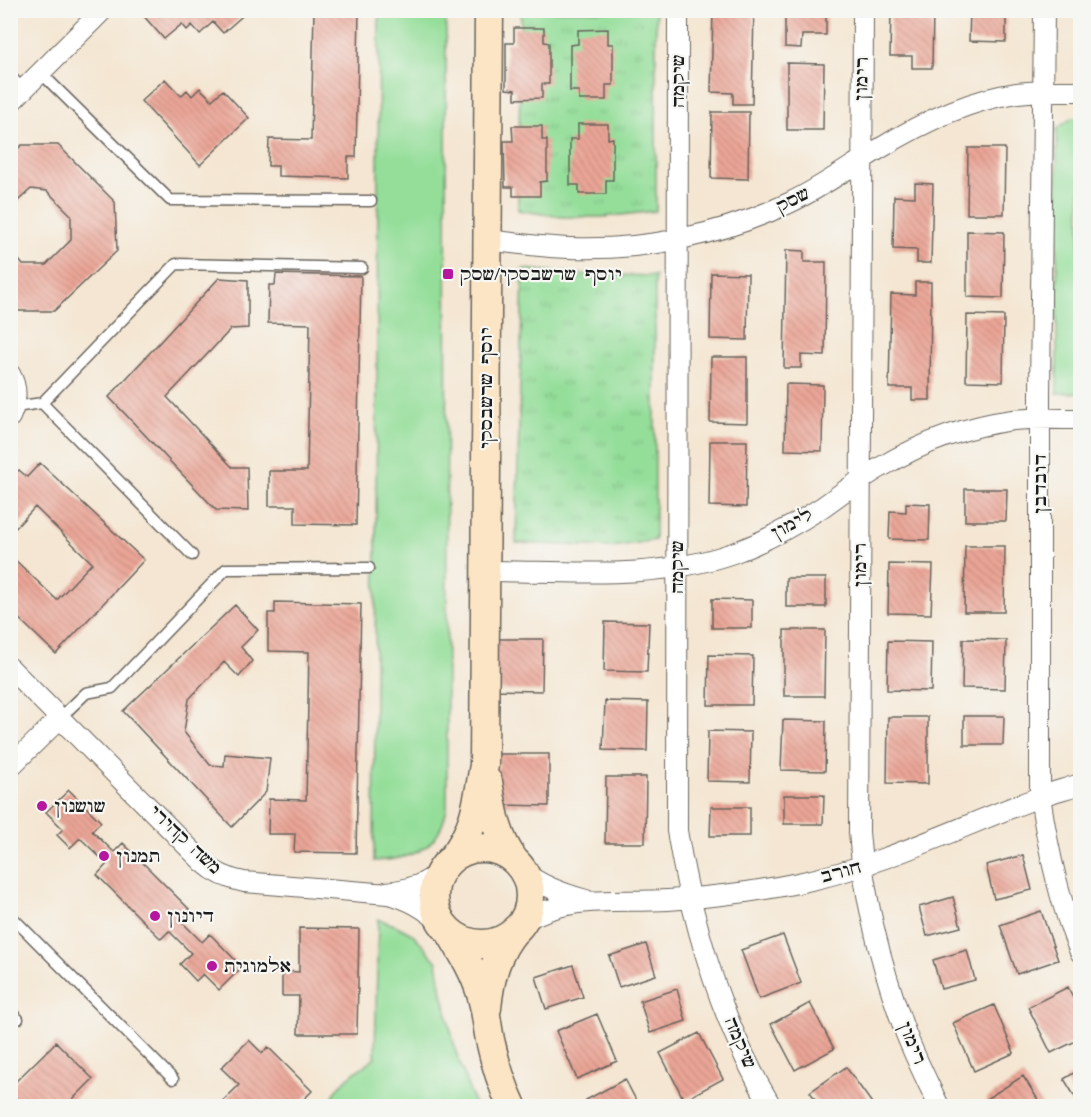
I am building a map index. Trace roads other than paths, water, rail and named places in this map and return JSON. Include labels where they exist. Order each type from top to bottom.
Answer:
[{"type":"street","points":[[15,90],[41,73],[103,10]]},
{"type":"street","name":"יוסף שרשבסקי","points":[[447,864],[460,848],[470,830],[478,802],[484,765],[489,10]]},
{"type":"street","name":"שיקמה","points":[[678,10],[677,831],[689,898],[726,1013],[750,1068],[771,1107]]},
{"type":"street","name":"רימון","points":[[862,10],[859,832],[861,866],[880,955],[907,1036],[939,1107]]},
{"type":"street","name":"דובדבן","points":[[1044,10],[1040,419],[1040,796],[1055,877],[1080,952]]},
{"type":"street","name":"שסק","points":[[487,240],[589,248],[646,245],[684,239],[720,229],[791,202],[922,125],[961,108],[1016,93],[1080,91]]},
{"type":"street","points":[[10,374],[14,380],[16,393],[13,412]]},
{"type":"street","name":"לימון","points":[[485,571],[626,572],[677,567],[732,553],[769,538],[800,521],[881,467],[916,448],[954,433],[993,423],[1040,419],[1080,419]]},
{"type":"street","name":"משה קהירי","points":[[10,668],[216,873],[244,882],[381,892],[401,897],[420,906],[447,929]]},
{"type":"street","points":[[10,767],[60,718]]},
{"type":"street","name":"יוסף שרשבסקי","points":[[484,765],[496,824],[503,843],[519,866]]},
{"type":"street","name":"חורב","points":[[520,925],[547,910],[574,903],[727,895],[818,878],[914,848],[1040,796],[1080,784]]},
{"type":"street","points":[[486,1016],[491,977],[497,960],[505,944],[526,916],[530,901],[529,885],[519,866],[508,855],[494,849],[479,847],[464,851],[447,864],[435,883],[434,899],[437,914],[476,979],[495,1060],[512,1107]]},
{"type":"street","name":"משה קהירי","points":[[381,892],[419,885],[430,879],[447,864]]},
{"type":"street","name":"חורב","points":[[519,866],[530,877],[542,884],[588,901]]},
{"type":"street","points":[[447,929],[455,936],[469,942],[484,944],[506,938],[520,925]]},
{"type":"lane","points":[[41,73],[170,201],[370,201]]},
{"type":"lane","points":[[13,412],[42,404],[176,264],[362,268]]},
{"type":"lane","points":[[42,404],[192,555]]},
{"type":"lane","points":[[60,718],[86,693],[112,688],[226,569],[369,568]]},
{"type":"lane","points":[[10,915],[173,1078]]},
{"type":"place","name":"יוסף שרשבסקי/שסק","points":[[448,274]]},
{"type":"place","name":"שושנון","points":[[42,806]]},
{"type":"place","name":"תמנון","points":[[104,856]]},
{"type":"place","name":"דיונון","points":[[155,916]]},
{"type":"place","name":"אלמוגית","points":[[212,966]]}]
